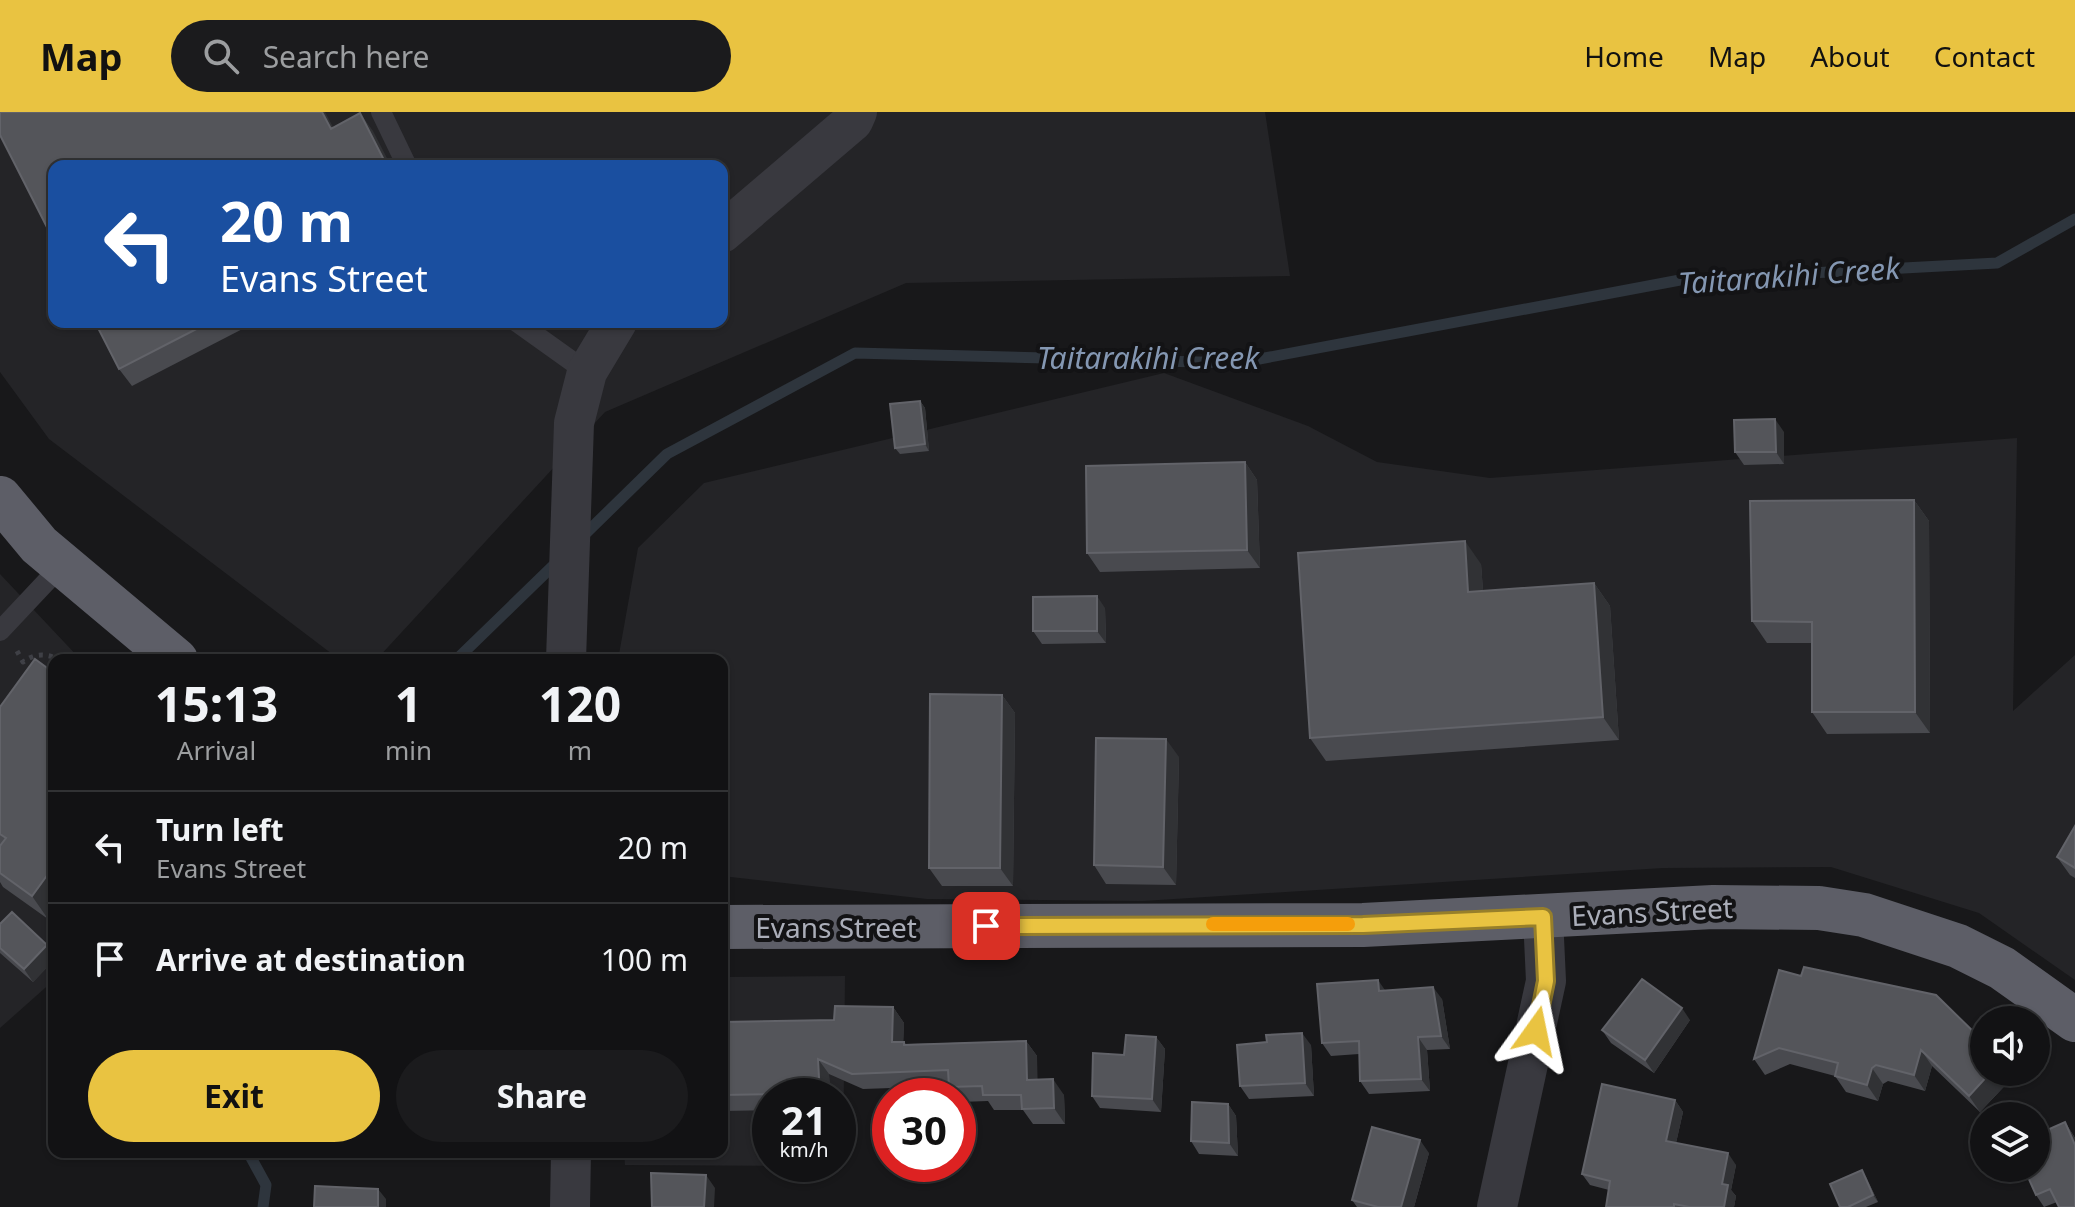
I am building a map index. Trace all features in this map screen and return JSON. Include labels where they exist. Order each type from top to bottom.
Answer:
[{"type":"highway","points":[[0,498],[39,545],[169,654]]},
{"type":"highway","name":"Evans Street","points":[[728,927],[1363,925],[1713,907],[1819,908],[1864,915],[1930,935],[2002,968],[2075,1020]]},
{"type":"street","points":[[728,228],[853,121],[857,112]]},
{"type":"street","points":[[566,654],[574,423],[587,372],[613,328]]},
{"type":"street","points":[[1497,1207],[1546,981],[1543,917]]},
{"type":"street","points":[[570,1207],[571,1158]]},
{"type":"lane","points":[[381,112],[404,160]]},
{"type":"lane","points":[[525,328],[587,372]]},
{"type":"lane","points":[[0,631],[62,565]]},
{"type":"path","points":[[20,657],[23,662],[33,655],[48,658]]},
{"type":"shaded area","points":[[0,112],[1265,112],[1290,276],[906,283],[605,412],[382,654],[332,654],[49,439],[0,372]]},
{"type":"shaded area","points":[[1164,373],[1308,426],[1377,462],[1490,478],[2017,438],[2013,711],[2075,655],[2075,980],[1979,913],[1831,867],[1663,868],[1143,901],[927,899],[728,877],[728,654],[619,654],[638,548],[704,483]]},
{"type":"shaded area","points":[[0,574],[75,654],[48,654],[48,985],[0,1028]]},
{"type":"shaded area","points":[[845,976],[844,1078],[752,1078],[752,1166],[625,1165],[624,1158],[728,1158],[728,977]]},
{"type":"building","points":[[0,112],[322,112],[331,129],[360,113],[384,160],[48,160],[48,229],[0,135]]},
{"type":"building","points":[[98,328],[198,328],[119,369]]},
{"type":"building","points":[[920,401],[925,444],[895,448],[890,404]]},
{"type":"building","points":[[1775,419],[1776,452],[1735,452],[1734,420]]},
{"type":"building","points":[[1245,462],[1247,550],[1087,553],[1086,466]]},
{"type":"building","points":[[1914,500],[1915,712],[1812,712],[1812,622],[1752,621],[1750,501]]},
{"type":"building","points":[[1465,541],[1468,592],[1594,583],[1603,717],[1310,738],[1298,553]]},
{"type":"building","points":[[1097,596],[1097,631],[1033,631],[1033,597]]},
{"type":"building","points":[[35,659],[48,669],[48,874],[32,896],[0,873],[0,846],[6,838],[0,834],[0,707]]},
{"type":"building","points":[[930,694],[1002,695],[1000,868],[929,868]]},
{"type":"building","points":[[1096,738],[1166,739],[1163,867],[1094,865]]},
{"type":"building","points":[[2075,826],[2075,868],[2057,857]]},
{"type":"building","points":[[12,912],[47,945],[24,969],[0,948],[0,924]]},
{"type":"building","points":[[1804,967],[1936,995],[1970,1028],[1970,1086],[1978,1086],[1969,1096],[1921,1050],[1914,1075],[1876,1065],[1872,1068],[1867,1085],[1835,1076],[1838,1063],[1779,1048],[1754,1059],[1779,970],[1801,976]]},
{"type":"building","points":[[1642,979],[1682,1008],[1645,1060],[1602,1030]]},
{"type":"building","points":[[1378,980],[1379,991],[1433,987],[1441,1036],[1418,1037],[1421,1079],[1360,1081],[1359,1041],[1322,1043],[1317,984]]},
{"type":"building","points":[[835,1006],[893,1007],[892,1042],[904,1042],[904,1045],[1026,1041],[1027,1080],[1053,1079],[1054,1108],[1022,1109],[1021,1095],[983,1095],[982,1086],[976,1086],[976,1078],[948,1078],[948,1070],[852,1074],[818,1059],[819,1078],[752,1078],[752,1094],[728,1095],[728,1022],[834,1020]]},
{"type":"building","points":[[1302,1033],[1305,1083],[1240,1086],[1237,1045],[1267,1042],[1266,1035]]},
{"type":"building","points":[[1126,1035],[1156,1037],[1152,1099],[1092,1096],[1093,1053],[1124,1055]]},
{"type":"building","points":[[1602,1084],[1675,1100],[1666,1141],[1728,1153],[1722,1184],[1728,1185],[1724,1207],[1674,1204],[1674,1207],[1606,1207],[1610,1181],[1582,1174]]},
{"type":"building","points":[[1192,1102],[1228,1104],[1229,1143],[1191,1141]]},
{"type":"building","points":[[2065,1122],[2075,1145],[2075,1207],[2059,1207],[2050,1189],[2036,1195],[2030,1182],[2050,1182],[2050,1129]]},
{"type":"building","points":[[1372,1127],[1420,1140],[1401,1207],[1378,1207],[1352,1200]]},
{"type":"building","points":[[1862,1170],[1873,1195],[1848,1207],[1840,1207],[1830,1184]]},
{"type":"building","points":[[651,1173],[706,1175],[704,1207],[652,1207]]},
{"type":"building","points":[[315,1186],[378,1189],[378,1207],[314,1207]]},
{"type":"waterway","name":"Taitarakihi Creek","points":[[580,539],[667,454],[855,353],[1238,363],[1680,280],[1997,263],[2075,219]]},
{"type":"waterway","name":"Taitarakihi Creek","points":[[462,654],[559,560]]},
{"type":"waterway","name":"Taitarakihi Creek","points":[[251,1158],[266,1185],[263,1207]]},
{"type":"slow traffic","points":[[1213,924],[1348,924]]},
{"type":"route","points":[[986,926],[1363,925],[1543,917],[1546,981],[1536,1031]]}]
